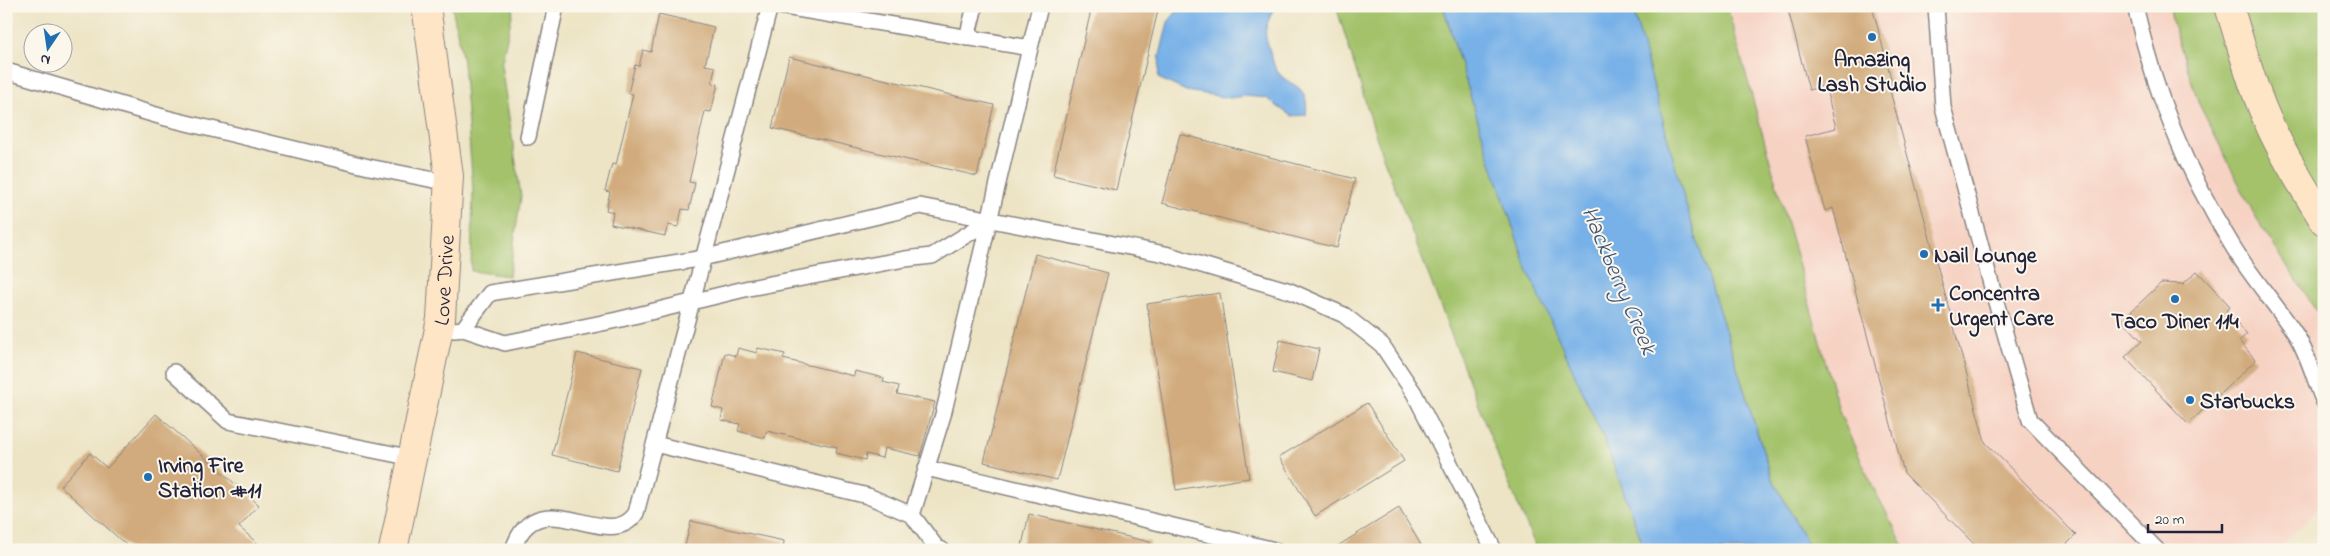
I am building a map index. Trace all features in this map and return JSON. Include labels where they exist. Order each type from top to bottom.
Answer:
[{"type":"street","name":"Love Drive","points":[[393,550],[412,458],[451,330],[449,183],[426,6]]},
{"type":"street","points":[[2229,6],[2247,66],[2272,129],[2295,174],[2324,221]]},
{"type":"lane","points":[[528,137],[556,6]]},
{"type":"lane","points":[[513,550],[517,535],[530,523],[542,518],[556,516],[621,527],[631,522],[636,513],[770,6]]},
{"type":"lane","points":[[779,6],[1030,48]]},
{"type":"lane","points":[[967,38],[975,6]]},
{"type":"lane","points":[[912,515],[943,415],[1040,6]]},
{"type":"lane","points":[[1936,6],[1944,107],[1996,302],[2030,420],[2157,550]]},
{"type":"lane","points":[[2135,6],[2146,56],[2163,107],[2193,177],[2232,247],[2297,337],[2324,402]]},
{"type":"lane","points":[[6,71],[166,118],[369,167],[449,183]]},
{"type":"lane","points":[[451,330],[490,293],[704,257],[920,206],[1165,254],[1290,291],[1344,315],[1382,346],[1414,393],[1494,550]]},
{"type":"lane","points":[[451,330],[505,343],[617,320],[778,283],[905,259],[932,256],[989,221]]},
{"type":"lane","points":[[174,372],[228,421],[412,458]]},
{"type":"lane","points":[[655,444],[868,496],[912,515],[936,547],[942,550]]},
{"type":"lane","points":[[926,468],[1276,550]]},
{"type":"shaded area","points":[[1727,6],[2170,6],[2172,21],[2199,104],[2257,220],[2324,322],[2324,503],[2277,550],[1906,550],[1873,487],[1840,414]]},
{"type":"green space","points":[[452,6],[514,6],[501,65],[521,196],[509,276],[471,271],[473,189],[463,62]]},
{"type":"green space","points":[[1336,6],[1443,6],[1486,147],[1528,271],[1604,439],[1645,550],[1537,550],[1504,472],[1380,149]]},
{"type":"green space","points":[[1632,6],[1727,6],[1840,414],[1873,487],[1906,550],[1811,550],[1771,476],[1685,202]]},
{"type":"green space","points":[[2170,6],[2324,6],[2324,322],[2257,220],[2199,104],[2172,21]]},
{"type":"water","points":[[1181,6],[1275,6],[1266,30],[1266,40],[1274,66],[1280,75],[1297,86],[1305,96],[1307,104],[1306,115],[1291,116],[1266,98],[1245,96],[1230,98],[1186,91],[1158,78],[1160,55],[1168,22]]},
{"type":"water","name":"Hackberry Creek","points":[[1443,6],[1632,6],[1685,202],[1771,476],[1811,550],[1645,550],[1604,439],[1528,271],[1486,147]]},
{"type":"building","points":[[1092,6],[1159,6],[1116,190],[1053,175]]},
{"type":"building","points":[[1787,6],[1872,6],[1893,86],[1889,87],[1985,442],[2076,535],[2061,550],[1980,550],[1904,473],[1833,208],[1825,211],[1805,136],[1836,128],[1825,85],[1809,90]]},
{"type":"building","points":[[659,14],[714,27],[705,65],[715,67],[712,83],[718,84],[711,112],[705,111],[689,182],[695,183],[689,210],[682,209],[678,227],[668,225],[665,236],[611,224],[613,212],[606,210],[610,192],[605,191],[612,164],[616,165],[633,94],[628,93],[635,65],[639,66],[643,50],[651,52]]},
{"type":"building","points":[[789,57],[994,105],[977,176],[772,128]]},
{"type":"building","points":[[1180,134],[1355,179],[1337,248],[1162,203]]},
{"type":"building","points":[[1035,254],[1108,273],[1057,480],[984,462]]},
{"type":"building","points":[[2197,271],[2230,306],[2226,311],[2247,334],[2239,341],[2256,360],[2188,424],[2125,357],[2142,341],[2122,320],[2161,283],[2183,284]]},
{"type":"building","points":[[1220,293],[1249,478],[1176,490],[1147,304]]},
{"type":"building","points":[[1280,340],[1319,349],[1312,381],[1273,372]]},
{"type":"building","points":[[738,348],[757,353],[758,348],[785,354],[783,359],[854,376],[855,371],[884,378],[883,382],[899,386],[897,394],[935,402],[920,456],[884,448],[882,458],[866,454],[865,460],[836,453],[837,447],[767,431],[765,438],[738,431],[740,424],[721,420],[723,410],[712,407],[725,353],[736,356]]},
{"type":"building","points":[[577,353],[642,368],[617,471],[552,455]]},
{"type":"building","points":[[1367,403],[1404,461],[1315,516],[1279,457]]},
{"type":"building","name":"Irving Fire Station #11","points":[[156,414],[259,505],[239,527],[265,550],[132,550],[60,486],[90,453],[107,468]]},
{"type":"building","points":[[1399,508],[1424,550],[1331,550]]},
{"type":"building","points":[[1029,514],[1150,542],[1149,550],[1021,550]]},
{"type":"building","points":[[691,521],[784,541],[783,550],[684,550]]},
{"type":"place","name":"Amazing Lash Studio","points":[[1872,37]]},
{"type":"place","name":"Nail Lounge","points":[[1924,254]]},
{"type":"place","name":"Taco Diner 114","points":[[2175,299]]},
{"type":"place","name":"Concentra Urgent Care","points":[[1938,305]]},
{"type":"place","name":"Starbucks","points":[[2190,400]]},
{"type":"place","name":"Irving Fire Station #11","points":[[148,477]]}]
